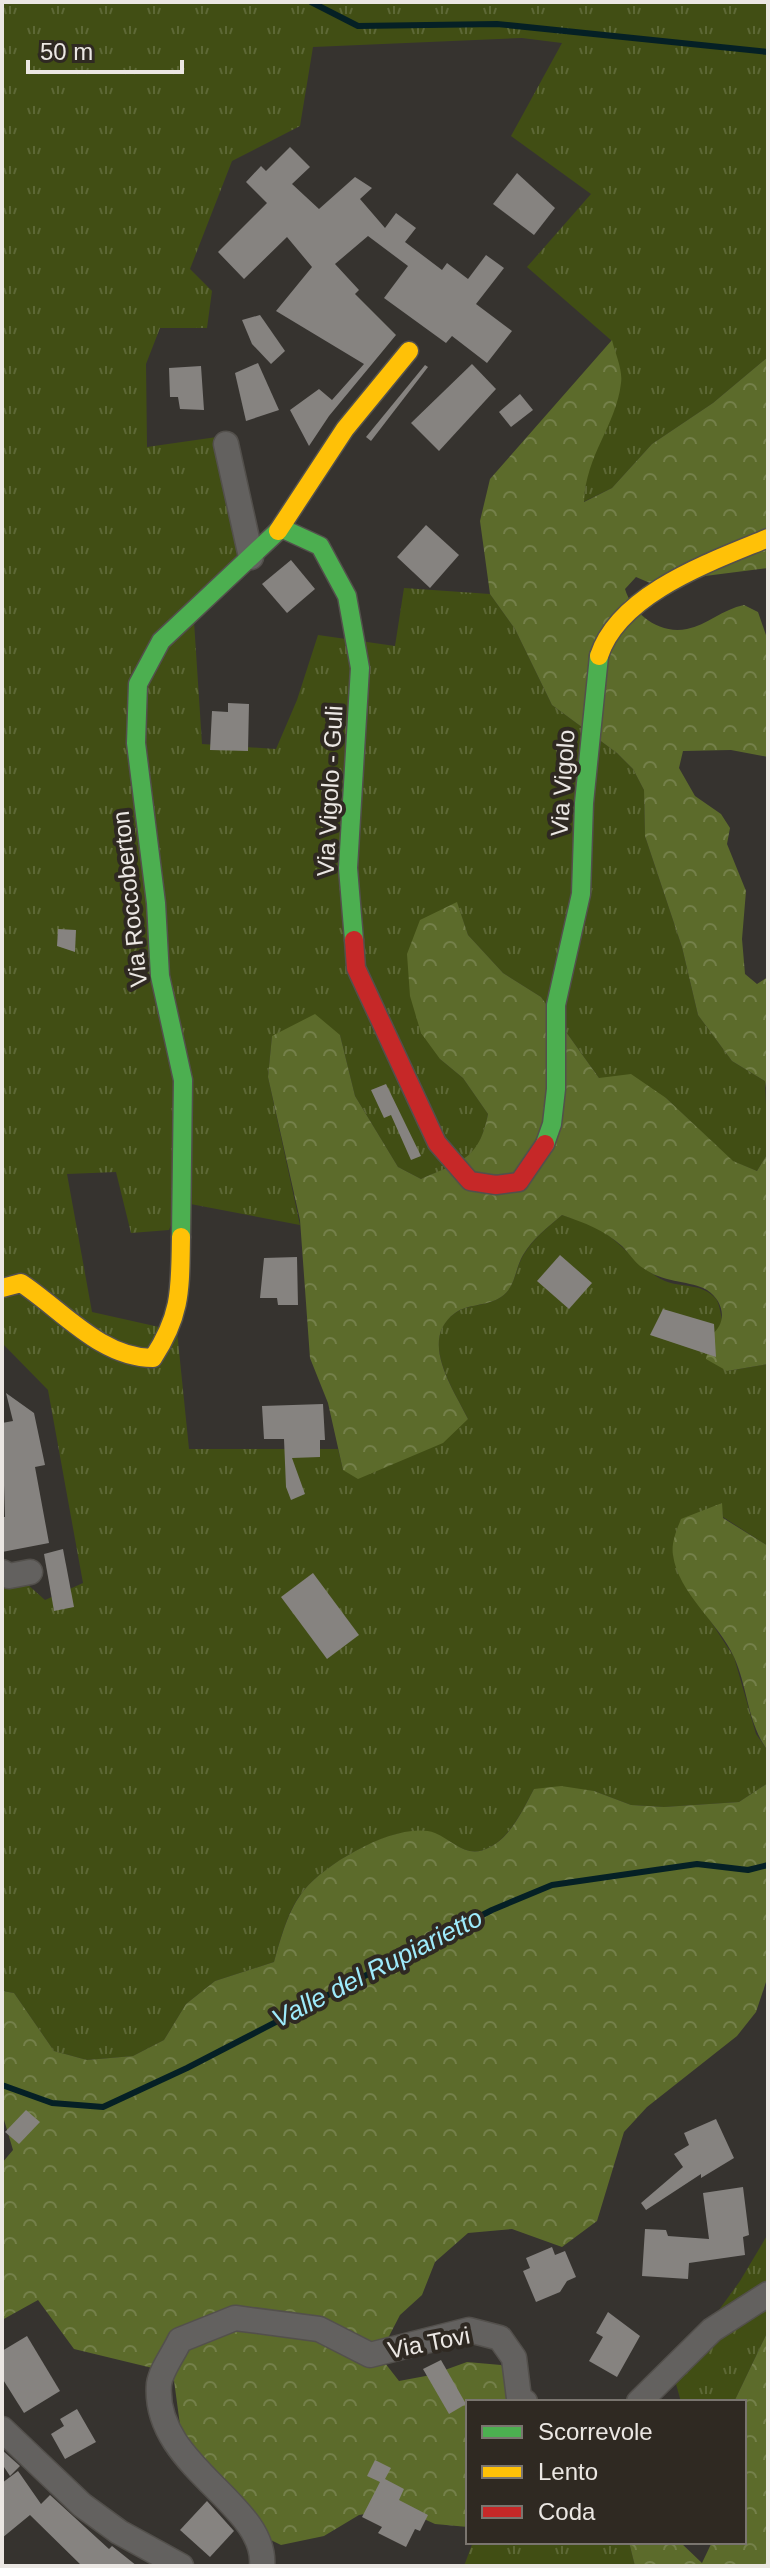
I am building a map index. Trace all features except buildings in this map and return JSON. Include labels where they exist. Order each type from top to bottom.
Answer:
[{"type":"street","name":"Via Roccoberton","points":[[2,1288],[21,1283],[42,1295],[115,1352],[139,1360],[153,1358],[171,1331],[180,1295],[183,1080],[160,976],[156,903],[136,743],[138,684],[161,641],[281,528],[345,429],[409,351]]},
{"type":"street","points":[[226,444],[251,557]]},
{"type":"street","name":"Via Vigolo - Guli","points":[[281,528],[320,546],[347,596],[360,668],[348,868],[356,968],[395,1056],[437,1143],[470,1181],[496,1185],[519,1182],[543,1150],[552,1124]]},
{"type":"street","name":"Via Vigolo","points":[[552,1124],[556,1089],[556,1005],[581,894],[585,787],[599,653],[615,627],[649,596],[689,571],[768,538]]},
{"type":"street","points":[[2,1572],[9,1576],[30,1572]]},
{"type":"street","points":[[641,2400],[712,2330],[768,2294]]},
{"type":"street","name":"Via Tovi","points":[[262,2566],[264,2550],[247,2522],[200,2475],[168,2431],[160,2408],[159,2381],[180,2340],[235,2318],[319,2329],[370,2355],[469,2330],[500,2338],[514,2358],[519,2398],[522,2400]]},
{"type":"street","points":[[2,2429],[82,2505],[119,2532],[181,2566]]},
{"type":"green space","points":[[2,2],[768,2],[768,357],[713,403],[652,444],[612,488],[583,502],[589,462],[612,415],[612,341],[527,267],[591,194],[511,136],[562,43],[522,38],[313,47],[300,126],[232,161],[190,269],[212,291],[207,328],[160,328],[146,364],[147,447],[217,437],[245,546],[193,606],[202,744],[276,749],[297,700],[318,635],[395,646],[404,588],[490,594],[515,629],[552,705],[617,753],[633,769],[644,790],[645,836],[682,947],[698,1015],[732,1061],[765,1081],[768,1153],[757,1171],[732,1161],[666,1098],[599,1078],[541,997],[503,973],[468,935],[457,903],[440,1059],[463,1078],[488,1114],[480,1141],[458,1163],[421,1179],[398,1167],[355,1096],[340,1035],[272,1036],[268,1077],[300,1225],[180,1202],[169,1230],[131,1233],[116,1172],[67,1174],[92,1312],[177,1331],[189,1449],[338,1449],[343,1470],[468,1419],[442,1365],[439,1336],[444,1324],[460,1310],[496,1300],[506,1293],[528,1248],[562,1215],[589,1224],[606,1234],[655,1276],[711,1294],[720,1312],[727,1371],[768,1364],[768,1546],[723,1517],[721,1503],[673,1555],[683,1579],[734,1657],[756,1734],[768,1751],[768,1783],[739,1802],[664,1807],[631,1805],[594,1791],[534,1789],[510,1829],[497,1842],[482,1850],[461,1848],[435,1834],[420,1831],[384,1838],[347,1856],[305,1889],[290,1914],[274,1962],[215,1981],[186,2004],[164,2040],[133,2056],[87,2060],[54,2051],[14,1993],[2,1991],[2,1562],[45,1600],[83,1583],[48,1390],[2,1343]]},
{"type":"green space","points":[[612,340],[621,383],[613,413],[590,469],[584,502],[612,488],[652,444],[713,403],[768,357],[768,568],[650,583],[636,577],[625,589],[640,614],[666,629],[694,627],[744,605],[758,612],[768,641],[768,757],[731,750],[683,751],[679,768],[695,796],[721,814],[730,828],[727,844],[746,891],[742,939],[745,974],[757,984],[768,977],[768,1101],[765,1081],[732,1061],[698,1015],[682,947],[645,836],[644,790],[633,769],[617,753],[552,705],[515,629],[490,594],[480,521],[490,479]]},
{"type":"green space","points":[[457,902],[468,935],[503,973],[541,997],[599,1078],[631,1074],[666,1098],[733,1161],[757,1171],[768,1153],[768,1364],[727,1371],[706,1359],[711,1335],[722,1318],[720,1306],[713,1295],[700,1287],[651,1273],[608,1236],[562,1215],[527,1249],[506,1293],[496,1300],[460,1310],[444,1324],[439,1337],[442,1365],[468,1419],[443,1443],[358,1479],[343,1470],[328,1403],[310,1358],[300,1220],[268,1077],[272,1036],[315,1014],[340,1035],[355,1096],[398,1167],[421,1179],[466,1157],[479,1141],[488,1114],[463,1078],[440,1059],[421,1033],[410,996],[407,954],[420,920]]},
{"type":"green space","points":[[722,1503],[723,1518],[768,1546],[768,1751],[752,1717],[734,1657],[683,1582],[673,1555],[681,1519]]},
{"type":"green space","points":[[768,1783],[768,1976],[756,2012],[737,2036],[647,2107],[624,2132],[597,2221],[562,2247],[512,2229],[468,2233],[435,2262],[422,2295],[400,2315],[385,2344],[385,2363],[399,2381],[431,2375],[467,2362],[501,2365],[535,2400],[466,2400],[466,2527],[435,2524],[400,2508],[359,2515],[324,2536],[281,2545],[244,2527],[185,2462],[173,2373],[74,2349],[38,2300],[2,2320],[2,2163],[13,2150],[2,2113],[2,1991],[14,1993],[54,2051],[87,2060],[133,2056],[164,2040],[186,2004],[215,1981],[274,1962],[290,1915],[305,1889],[347,1856],[384,1838],[420,1831],[435,1833],[461,1848],[482,1850],[510,1830],[534,1789],[561,1786],[594,1791],[631,1805],[664,1807],[739,1802]]},
{"type":"green space","points":[[768,2234],[768,2331],[735,2400],[680,2400],[673,2373],[740,2281]]},
{"type":"green space","points":[[768,2331],[768,2566],[635,2566],[630,2544],[682,2544],[702,2563],[711,2544],[746,2544],[746,2400],[735,2400]]},
{"type":"green space","points":[[472,2544],[630,2544],[635,2566],[464,2566]]},
{"type":"waterway","points":[[311,2],[358,26],[497,24],[768,52]]},
{"type":"waterway","name":"Valle del Rupiarietto","points":[[2,2085],[52,2103],[103,2107],[187,2068],[492,1910],[552,1885],[697,1864],[748,1870],[768,1865]]},
{"type":"traffic: fast","points":[[281,528],[320,546],[347,596],[360,668],[348,868],[354,940]]},
{"type":"traffic: fast","points":[[181,1237],[183,1080],[160,976],[156,903],[136,743],[138,684],[161,641],[278,531]]},
{"type":"traffic: fast","points":[[545,1144],[552,1124],[556,1089],[556,1005],[581,894],[584,803],[599,656]]},
{"type":"traffic: slow","points":[[278,531],[345,429],[409,351]]},
{"type":"traffic: slow","points":[[599,656],[610,634],[626,614],[647,597],[696,569],[768,538]]},
{"type":"traffic: slow","points":[[2,1288],[21,1283],[99,1341],[134,1356],[153,1358],[169,1328],[178,1300],[181,1237]]},
{"type":"traffic: jam","points":[[354,940],[356,968],[437,1143],[470,1181],[496,1185],[519,1182],[545,1144]]}]
